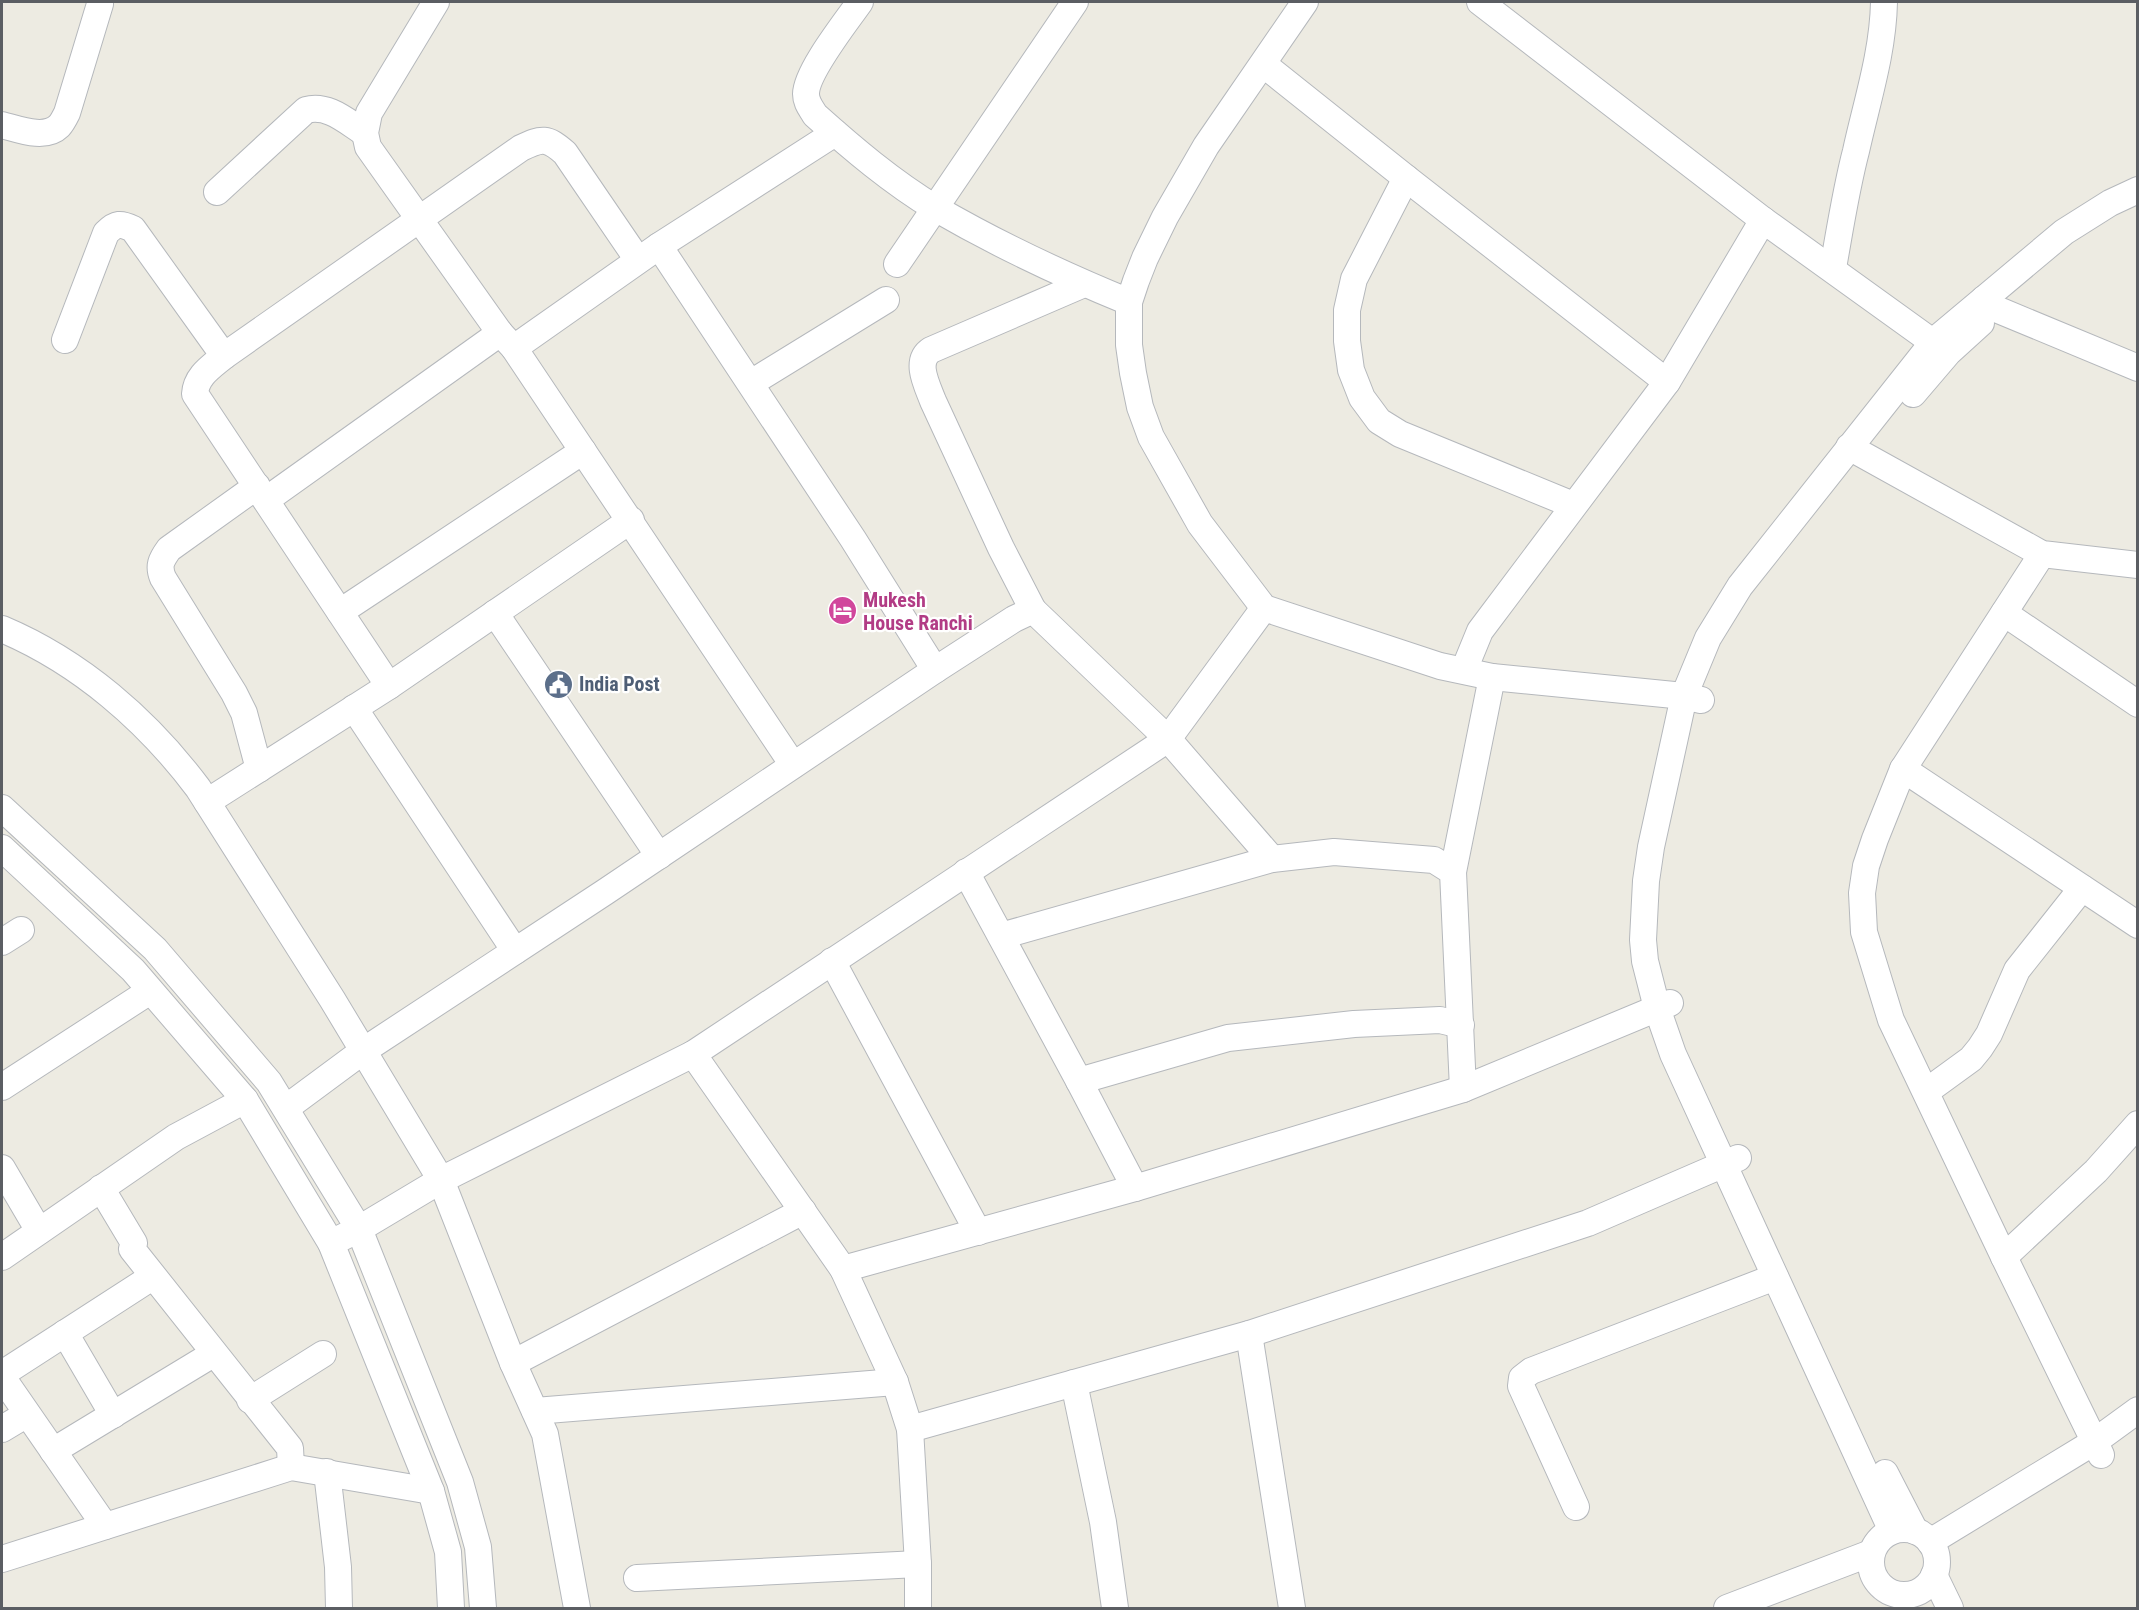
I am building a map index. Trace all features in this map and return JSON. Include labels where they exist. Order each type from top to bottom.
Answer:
[{"type":"street","points":[[2,125],[38,133],[51,131],[59,126],[67,113],[103,2]]},
{"type":"street","points":[[436,2],[369,113],[365,133],[368,147],[583,450],[793,765]]},
{"type":"street","points":[[860,2],[813,72],[807,86],[808,104],[815,116],[886,174],[934,207],[1084,284],[1129,302]]},
{"type":"street","points":[[897,264],[1075,2]]},
{"type":"street","points":[[1305,2],[1185,180],[1145,258],[1129,302],[1129,345],[1132,373],[1140,407],[1151,437],[1200,524],[1264,608],[1440,666],[1492,677],[1692,698]]},
{"type":"street","points":[[1480,2],[1763,220],[1941,347]]},
{"type":"street","points":[[1833,268],[1855,152],[1878,57],[1883,28],[1884,2]]},
{"type":"street","points":[[1263,64],[1667,382]]},
{"type":"street","points":[[217,192],[306,110],[316,107],[327,110],[365,133]]},
{"type":"street","points":[[259,769],[244,713],[234,693],[163,578],[159,568],[169,549],[648,254],[835,133]]},
{"type":"street","points":[[389,686],[195,394],[195,385],[200,377],[224,356],[419,218],[521,148],[538,140],[552,141],[565,153],[751,383],[935,670]]},
{"type":"street","points":[[1406,178],[1353,279],[1347,310],[1347,341],[1351,370],[1362,399],[1379,421],[1400,434],[1574,505]]},
{"type":"street","points":[[1921,1562],[1899,1503],[1730,1161],[1673,1054],[1664,1005],[1648,978],[1643,940],[1646,881],[1651,847],[1708,638],[1740,586],[1941,347],[1990,304],[2064,232],[2110,203],[2138,190]]},
{"type":"street","points":[[1990,304],[2112,220],[2138,207]]},
{"type":"street","points":[[1464,670],[1480,631],[1667,382],[1763,220]]},
{"type":"street","points":[[65,340],[106,233],[114,225],[122,224],[133,229],[224,356]]},
{"type":"street","points":[[1084,284],[926,353],[922,360],[926,382],[1001,548],[1033,610],[1168,739],[1272,859]]},
{"type":"street","points":[[751,383],[886,300]]},
{"type":"street","points":[[1990,304],[2138,368]]},
{"type":"street","points":[[340,612],[583,450]]},
{"type":"street","points":[[1855,451],[2042,554],[2138,565]]},
{"type":"street","points":[[207,802],[389,686],[631,520]]},
{"type":"street","points":[[2042,554],[1903,770],[1866,866],[1862,894],[1864,932],[1892,1020],[2097,1448]]},
{"type":"street","points":[[331,1243],[441,1180],[693,1054],[1168,739],[1264,608]]},
{"type":"street","points":[[286,1108],[363,1051],[935,670],[1014,619],[1033,610]]},
{"type":"street","points":[[495,613],[659,856]]},
{"type":"street","points":[[2004,613],[2138,704]]},
{"type":"street","points":[[2,629],[51,653],[92,680],[151,732],[174,756],[207,802],[441,1180],[513,1363],[545,1434],[577,1608]]},
{"type":"street","points":[[1463,1089],[1453,872],[1492,677]]},
{"type":"street","points":[[354,708],[515,951]]},
{"type":"street","points":[[1903,770],[2138,925]]},
{"type":"street","points":[[2,808],[155,949],[270,1082],[359,1229],[460,1482],[478,1547],[483,1608]]},
{"type":"street","points":[[2,848],[133,970],[245,1100],[331,1243],[431,1491],[448,1552],[451,1608]]},
{"type":"street","points":[[1001,936],[1272,859],[1334,852],[1434,860],[1453,872]]},
{"type":"street","points":[[966,872],[1135,1188]]},
{"type":"street","points":[[1927,1091],[1971,1059],[1980,1048],[1989,1034],[2017,970],[2082,888]]},
{"type":"street","points":[[133,970],[155,949]]},
{"type":"street","points":[[832,961],[978,1232]]},
{"type":"street","points":[[2,1087],[150,991]]},
{"type":"street","points":[[843,1269],[1135,1188],[1463,1089],[1664,1005]]},
{"type":"street","points":[[1079,1081],[1228,1038],[1354,1024],[1440,1020],[1461,1025]]},
{"type":"street","points":[[693,1054],[843,1269],[895,1382],[910,1429],[918,1564],[918,1608]]},
{"type":"street","points":[[2,1257],[176,1137],[245,1100]]},
{"type":"street","points":[[2004,1257],[2096,1171],[2138,1124]]},
{"type":"street","points":[[1730,1161],[1775,1277],[1921,1562],[1950,1608]]},
{"type":"street","points":[[910,1429],[1249,1334],[1588,1223],[1730,1161]]},
{"type":"street","points":[[4,1178],[39,1231]]},
{"type":"street","points":[[101,1188],[134,1243],[132,1249],[152,1277],[290,1448],[291,1467]]},
{"type":"street","points":[[513,1363],[803,1211]]},
{"type":"street","points":[[105,1527],[2,1376],[152,1277]]},
{"type":"street","points":[[1576,1507],[1521,1386],[1522,1378],[1531,1371],[1775,1277]]},
{"type":"street","points":[[65,1333],[113,1415]]},
{"type":"street","points":[[1249,1334],[1292,1608]]},
{"type":"street","points":[[53,1451],[213,1354]]},
{"type":"street","points":[[250,1400],[323,1354]]},
{"type":"street","points":[[535,1411],[895,1382]]},
{"type":"street","points":[[1074,1383],[1103,1522],[1115,1608]]},
{"type":"street","points":[[2097,1448],[2138,1410]]},
{"type":"street","points":[[2,1429],[27,1414]]},
{"type":"street","points":[[1921,1562],[1882,1537],[1871,1561],[1876,1581],[1884,1589],[1895,1594],[1906,1595],[1921,1562],[2097,1448],[2138,1426]]},
{"type":"street","points":[[2,1559],[291,1467],[431,1491]]},
{"type":"street","points":[[327,1472],[338,1567],[339,1608]]},
{"type":"street","points":[[1727,1608],[1871,1561]]},
{"type":"street","points":[[1774,1608],[1871,1561]]},
{"type":"street","points":[[638,1578],[918,1564]]},
{"type":"place","name":"Mukesh House Ranchi","points":[[842,611]]},
{"type":"place","name":"India Post","points":[[558,684]]}]
